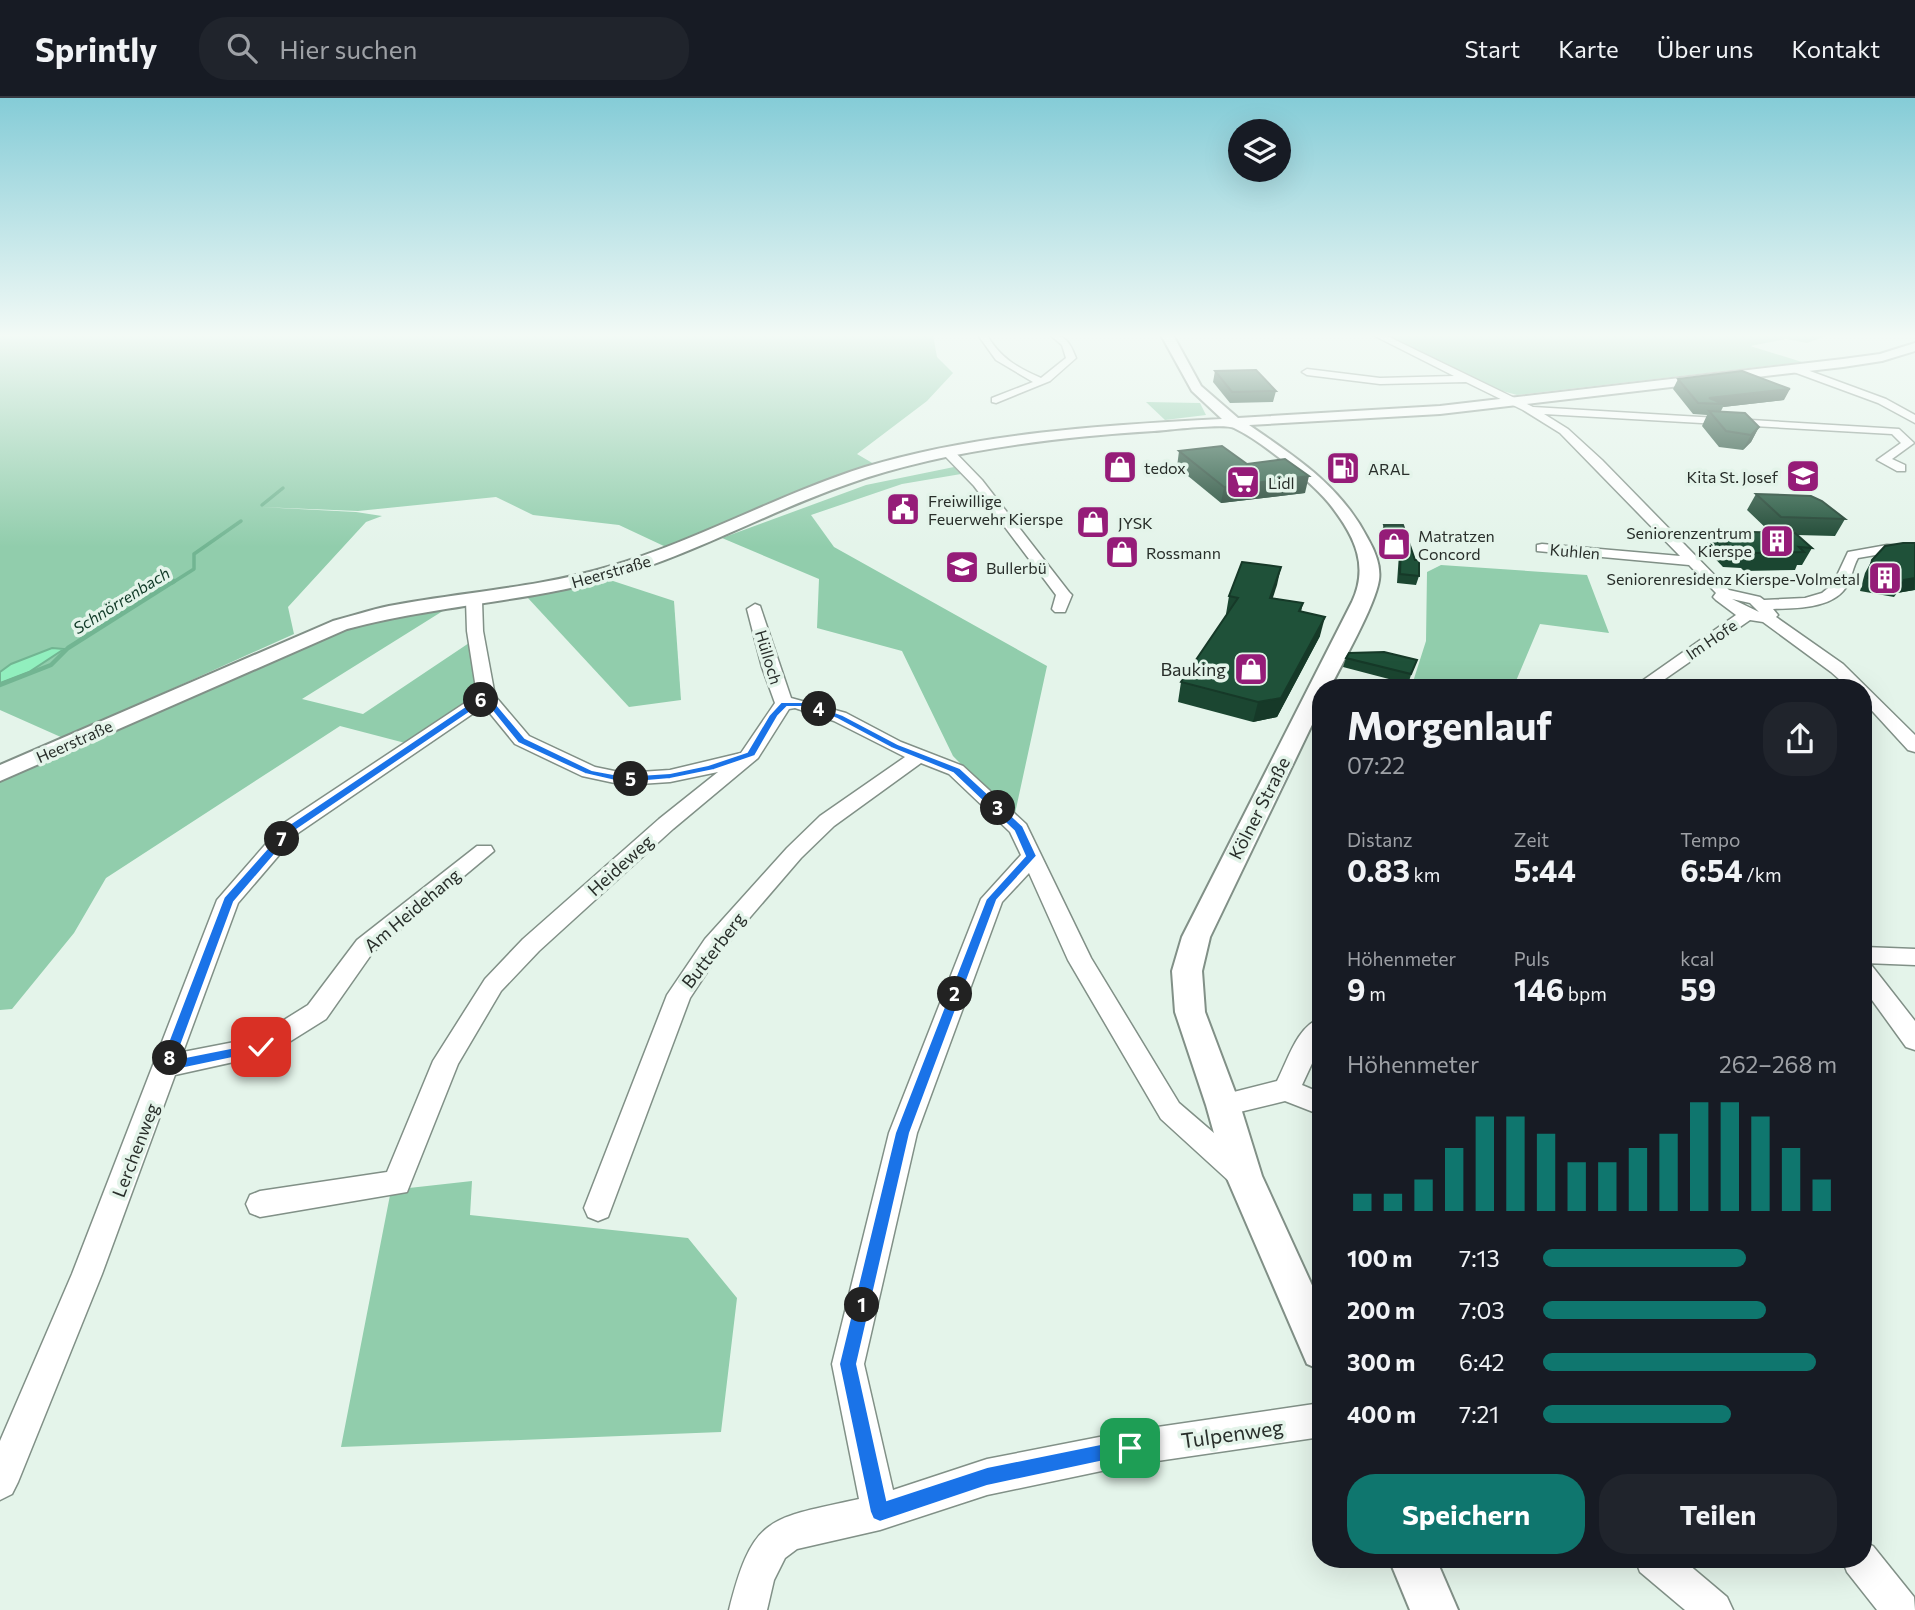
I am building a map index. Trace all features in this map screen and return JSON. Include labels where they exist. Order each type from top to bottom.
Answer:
[{"type":"main road","name":"Kölner Straße","points":[[1218,406],[1237,421],[1273,432],[1345,511],[1367,556],[1370,580],[1325,679]]},
{"type":"main road","name":"Heerstraße","points":[[0,774],[248,663],[340,625],[389,612],[571,583],[648,561],[840,481],[873,470],[948,452],[1077,433],[1237,421],[1273,432],[1482,406]]},
{"type":"main road","name":"Kölner Straße","points":[[1312,704],[1196,937],[1187,971],[1190,1012],[1223,1105],[1244,1176],[1312,1330]]},
{"type":"main road","points":[[1416,1568],[1434,1610]]},
{"type":"street","points":[[1523,406],[1578,442],[1724,593],[1745,595],[1850,679]]},
{"type":"street","points":[[1888,406],[1902,411],[1915,422]]},
{"type":"street","points":[[1532,410],[1895,431],[1908,443],[1883,460],[1901,468]]},
{"type":"street","points":[[1902,411],[1915,411]]},
{"type":"street","points":[[1895,431],[1895,427],[1899,425],[1915,422]]},
{"type":"street","points":[[948,452],[978,483],[1064,595],[1060,609]]},
{"type":"street","name":"Kuhlen","points":[[1542,548],[1692,561]]},
{"type":"street","points":[[1724,593],[1721,597],[1726,603],[1747,615],[1809,602],[1831,595],[1840,588],[1845,565],[1853,555],[1887,549],[1915,550]]},
{"type":"street","points":[[474,600],[475,631],[486,697],[522,740],[589,772],[624,779],[670,776],[710,768],[751,754]]},
{"type":"street","name":"Hülloch","points":[[754,609],[770,667],[784,704]]},
{"type":"street","name":"Im Hofe","points":[[1653,679],[1747,615]]},
{"type":"street","name":"Lerchenweg","points":[[0,1482],[87,1274],[228,900],[291,828],[486,697]]},
{"type":"street","points":[[1872,700],[1915,746]]},
{"type":"street","points":[[784,704],[807,704],[956,771],[1019,829],[1080,960],[1170,1111],[1244,1176]]},
{"type":"street","name":"Heideweg","points":[[260,1204],[397,1183],[446,1061],[492,985],[531,946],[666,824],[751,754],[774,715],[784,704]]},
{"type":"street","name":"Butterberg","points":[[598,1208],[679,995],[713,945],[794,853],[827,821],[918,756]]},
{"type":"street","name":"Am Heidehang","points":[[166,1066],[261,1047],[317,1012],[365,946],[484,851]]},
{"type":"street","points":[[880,1512],[848,1364],[903,1133],[992,899],[1031,856]]},
{"type":"street","points":[[1872,955],[1915,957]]},
{"type":"street","points":[[1872,983],[1915,1040]]},
{"type":"street","points":[[1286,1090],[1312,1037]]},
{"type":"street","points":[[1223,1105],[1286,1090],[1312,1100]]},
{"type":"street","name":"Tulpenweg","points":[[752,1593],[772,1545],[789,1533],[880,1512],[987,1477],[1130,1448],[1312,1421]]},
{"type":"street","points":[[1664,1568],[1714,1610]]},
{"type":"street","points":[[1867,1568],[1901,1610]]},
{"type":"shaded area","points":[[0,406],[921,406],[857,454],[874,464],[666,547],[619,525],[533,515],[496,497],[358,511],[260,507],[382,516],[366,522],[288,607],[294,634],[63,738],[0,710]]},
{"type":"shaded area","points":[[1150,406],[1201,406],[1206,415],[1165,420]]},
{"type":"shaded area","points":[[954,467],[961,474],[902,484],[811,515],[834,547],[1047,666],[1014,818],[953,756],[902,651],[817,628],[819,579],[722,538],[866,485]]},
{"type":"shaded area","points":[[1441,565],[1587,575],[1609,633],[1540,624],[1517,679],[1414,679],[1426,641],[1427,572]]},
{"type":"shaded area","points":[[610,580],[674,601],[681,700],[629,707],[527,597]]},
{"type":"shaded area","points":[[446,609],[302,699],[363,714],[472,641],[479,696],[409,744],[340,726],[106,878],[74,933],[12,1009],[0,1010],[0,780],[302,644],[386,618]]},
{"type":"shaded area","points":[[52,648],[64,649],[29,672],[0,683],[0,672],[11,664]]},
{"type":"shaded area","points":[[472,1181],[470,1215],[688,1238],[737,1298],[721,1432],[341,1447],[391,1190]]},
{"type":"building","points":[[1709,411],[1745,413],[1759,427],[1751,435],[1726,431]]},
{"type":"building","points":[[1222,446],[1247,464],[1285,459],[1309,476],[1224,487],[1179,451]]},
{"type":"building","points":[[1756,494],[1811,496],[1845,519],[1781,517]]},
{"type":"building","points":[[1384,525],[1403,525],[1415,560],[1419,560],[1419,576],[1400,574],[1401,545],[1390,544]]},
{"type":"building","points":[[1713,531],[1795,533],[1812,548],[1799,547],[1804,552],[1753,553],[1750,550],[1732,549]]},
{"type":"building","points":[[1915,543],[1915,578],[1904,580],[1903,583],[1868,578],[1872,560],[1885,546]]},
{"type":"building","name":"Bauking","points":[[1242,562],[1281,567],[1270,598],[1303,603],[1299,611],[1325,617],[1281,698],[1258,702],[1181,682],[1238,598],[1229,596]]},
{"type":"building","points":[[1384,652],[1417,660],[1411,674],[1346,658],[1349,653]]},
{"type":"waterway","name":"Schnörrenbach","points":[[262,505],[283,488]]},
{"type":"waterway","name":"Schnörrenbach","points":[[172,583],[194,569],[194,554],[241,521]]},
{"type":"waterway","name":"Schnörrenbach","points":[[0,685],[51,665],[68,648],[174,581]]},
{"type":"place","name":"tedox","points":[[1120,467]]},
{"type":"place","name":"ARAL","points":[[1343,468]]},
{"type":"place","name":"Kita St. Josef","points":[[1803,476]]},
{"type":"place","name":"Lidl","points":[[1243,482]]},
{"type":"place","name":"Freiwillige Feuerwehr Kierspe","points":[[903,509]]},
{"type":"place","name":"JYSK","points":[[1093,522]]},
{"type":"place","name":"Seniorenzentrum Kierspe","points":[[1777,541]]},
{"type":"place","name":"Matratzen Concord","points":[[1394,544]]},
{"type":"place","name":"Rossmann","points":[[1122,552]]},
{"type":"place","name":"Bullerbü","points":[[962,567]]},
{"type":"place","name":"Seniorenresidenz Kierspe-Volmetal","points":[[1885,578]]},
{"type":"place","name":"Bauking","points":[[1251,669]]},
{"type":"route","points":[[261,1047],[166,1066],[228,900],[291,828],[486,697],[522,740],[589,772],[624,779],[670,776],[710,768],[751,754],[774,715],[784,704],[796,703],[807,704],[840,717],[894,746],[937,761],[956,771],[1019,829],[1031,856],[992,899],[903,1133],[848,1364],[880,1512],[987,1477],[1130,1448]]}]
